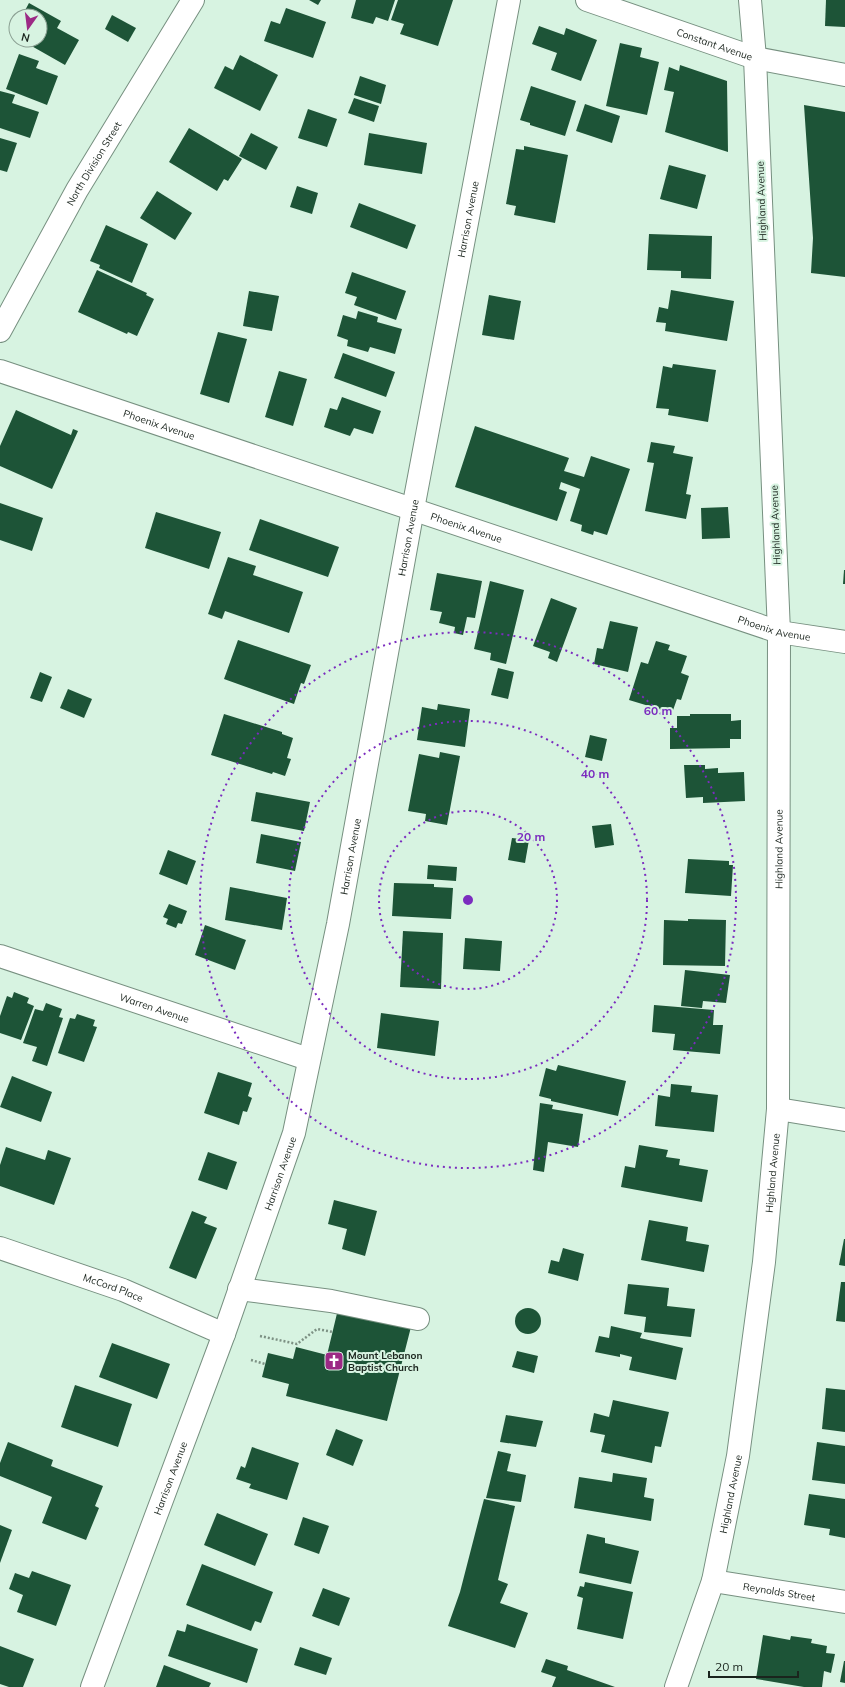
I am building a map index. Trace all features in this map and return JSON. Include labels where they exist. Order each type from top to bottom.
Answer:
[{"type":"street","name":"North Division Street","points":[[0,331],[77,190],[193,0]]},
{"type":"street","name":"Harrison Avenue","points":[[92,1687],[224,1334],[294,1133],[308,1059],[339,916],[413,509],[509,0]]},
{"type":"street","name":"Constant Avenue","points":[[588,0],[756,58],[845,75]]},
{"type":"street","name":"Highland Avenue","points":[[676,1687],[713,1581],[740,1449],[764,1262],[778,1109],[779,632],[756,58],[750,0]]},
{"type":"street","name":"Phoenix Avenue","points":[[0,371],[779,632],[845,642]]},
{"type":"street","name":"Warren Avenue","points":[[0,956],[308,1059]]},
{"type":"street","points":[[778,1109],[845,1120]]},
{"type":"street","name":"McCord Place","points":[[0,1248],[123,1290],[224,1334]]},
{"type":"street","points":[[239,1289],[331,1301],[418,1319]]},
{"type":"street","name":"Reynolds Street","points":[[713,1581],[845,1602]]},
{"type":"path","points":[[260,1336],[297,1344],[317,1329],[333,1332]]},
{"type":"path","points":[[251,1360],[265,1364]]},
{"type":"building","points":[[309,0],[321,0],[318,5]]},
{"type":"building","points":[[356,0],[395,0],[388,21],[376,17],[373,24],[351,18]]},
{"type":"building","points":[[398,0],[453,0],[438,46],[400,34],[404,24],[391,20]]},
{"type":"building","points":[[826,0],[845,0],[845,27],[825,26]]},
{"type":"building","points":[[29,3],[38,8],[26,8]]},
{"type":"building","points":[[286,8],[326,22],[313,58],[264,41],[271,21],[280,24]]},
{"type":"building","points":[[48,14],[61,21],[57,28],[79,40],[65,65],[35,48],[48,48]]},
{"type":"building","points":[[112,15],[136,28],[128,42],[105,29]]},
{"type":"building","points":[[539,26],[564,35],[566,28],[597,40],[581,81],[551,70],[557,53],[532,44]]},
{"type":"building","points":[[620,43],[642,48],[640,57],[659,62],[647,115],[606,106]]},
{"type":"building","points":[[19,54],[39,61],[36,68],[58,76],[47,105],[6,89]]},
{"type":"building","points":[[240,55],[278,75],[260,111],[214,88],[225,66],[233,70]]},
{"type":"building","points":[[680,65],[727,81],[728,152],[665,132],[674,92],[664,90],[669,67],[679,71]]},
{"type":"building","points":[[360,76],[386,85],[381,104],[354,95]]},
{"type":"building","points":[[531,86],[576,101],[565,136],[530,125],[530,123],[520,120]]},
{"type":"building","points":[[0,91],[15,95],[12,103],[39,112],[30,138],[0,128]]},
{"type":"building","points":[[354,98],[379,106],[374,122],[348,113]]},
{"type":"building","points":[[585,104],[620,116],[612,143],[576,131]]},
{"type":"building","points":[[804,105],[845,112],[845,277],[811,273],[813,238]]},
{"type":"building","points":[[308,109],[337,119],[327,147],[298,138]]},
{"type":"building","points":[[189,128],[242,159],[228,181],[224,179],[217,191],[169,162]]},
{"type":"building","points":[[251,133],[278,147],[266,170],[239,156]]},
{"type":"building","points":[[369,133],[427,143],[422,174],[364,165]]},
{"type":"building","points":[[0,138],[17,143],[7,172],[0,170]]},
{"type":"building","points":[[524,146],[568,155],[555,223],[514,215],[516,206],[506,204],[516,149],[524,150]]},
{"type":"building","points":[[669,165],[706,175],[697,209],[660,199]]},
{"type":"building","points":[[297,186],[318,193],[312,214],[290,207]]},
{"type":"building","points":[[157,191],[192,213],[175,240],[140,218]]},
{"type":"building","points":[[359,203],[416,225],[407,249],[350,227]]},
{"type":"building","points":[[106,225],[148,244],[132,283],[99,268],[100,265],[90,261]]},
{"type":"building","points":[[649,234],[712,236],[711,279],[681,278],[681,271],[647,270]]},
{"type":"building","points":[[97,270],[147,293],[146,295],[154,299],[137,336],[128,332],[127,334],[78,312]]},
{"type":"building","points":[[352,272],[406,291],[396,320],[354,305],[357,297],[345,293]]},
{"type":"building","points":[[671,290],[734,301],[727,341],[665,331],[666,323],[656,322],[659,307],[668,309]]},
{"type":"building","points":[[249,291],[279,296],[272,331],[243,326]]},
{"type":"building","points":[[489,295],[521,301],[514,340],[482,335]]},
{"type":"building","points":[[358,311],[378,317],[377,322],[402,329],[395,354],[370,347],[368,352],[347,346],[348,340],[337,336],[343,315],[356,319]]},
{"type":"building","points":[[218,332],[247,339],[229,403],[200,394]]},
{"type":"building","points":[[343,353],[395,372],[386,397],[334,378]]},
{"type":"building","points":[[673,364],[716,370],[708,422],[668,415],[669,409],[656,408],[663,366],[672,368]]},
{"type":"building","points":[[279,371],[307,379],[293,426],[265,417]]},
{"type":"building","points":[[342,397],[381,411],[373,434],[354,428],[350,436],[324,427],[330,408],[337,410]]},
{"type":"building","points":[[16,410],[71,435],[73,429],[78,431],[52,489],[0,466],[0,446]]},
{"type":"building","points":[[475,426],[569,458],[564,471],[584,477],[591,456],[630,469],[607,535],[594,531],[593,535],[581,531],[582,525],[570,521],[580,489],[561,482],[559,489],[567,492],[557,521],[455,487]]},
{"type":"building","points":[[651,442],[675,446],[673,453],[693,457],[686,494],[691,495],[686,519],[645,511],[654,463],[647,462]]},
{"type":"building","points":[[0,503],[43,518],[32,551],[0,540]]},
{"type":"building","points":[[728,507],[730,538],[702,539],[701,508]]},
{"type":"building","points":[[156,512],[221,532],[209,569],[145,548]]},
{"type":"building","points":[[260,519],[339,547],[328,577],[249,550]]},
{"type":"building","points":[[228,557],[256,566],[253,575],[303,592],[289,633],[225,611],[222,619],[208,614]]},
{"type":"building","points":[[844,570],[845,584],[843,584]]},
{"type":"building","points":[[437,573],[482,581],[475,618],[467,617],[463,635],[454,633],[455,627],[439,623],[442,612],[430,610]]},
{"type":"building","points":[[490,581],[524,590],[506,664],[490,660],[491,653],[474,649]]},
{"type":"building","points":[[551,598],[577,608],[557,662],[548,658],[550,652],[533,646]]},
{"type":"building","points":[[610,621],[638,627],[628,672],[594,664],[597,648],[603,649]]},
{"type":"building","points":[[238,640],[311,665],[304,684],[301,683],[294,704],[224,679]]},
{"type":"building","points":[[656,641],[670,645],[668,650],[687,656],[681,673],[689,676],[681,700],[677,699],[672,713],[629,700],[641,662],[648,664]]},
{"type":"building","points":[[498,668],[514,672],[508,699],[491,695]]},
{"type":"building","points":[[40,672],[52,677],[42,702],[30,698]]},
{"type":"building","points":[[68,689],[92,699],[84,718],[60,708]]},
{"type":"building","points":[[438,704],[470,709],[465,747],[417,740],[422,707],[437,710]]},
{"type":"building","points":[[224,714],[282,732],[282,734],[293,738],[287,758],[291,759],[285,776],[273,772],[272,774],[211,755]]},
{"type":"building","points":[[690,714],[731,714],[731,721],[741,720],[741,739],[730,739],[730,748],[670,749],[670,728],[677,728],[677,716],[690,716]]},
{"type":"building","points":[[590,735],[607,739],[602,761],[585,757]]},
{"type":"building","points":[[440,752],[460,756],[447,825],[425,821],[426,814],[408,811],[419,754],[439,758]]},
{"type":"building","points":[[684,765],[705,765],[705,769],[718,768],[718,773],[744,772],[745,801],[703,803],[703,797],[686,798]]},
{"type":"building","points":[[256,792],[310,802],[304,831],[251,821]]},
{"type":"building","points":[[611,824],[614,845],[595,848],[592,826]]},
{"type":"building","points":[[261,834],[301,842],[295,871],[256,863]]},
{"type":"building","points":[[512,838],[529,840],[525,863],[508,860]]},
{"type":"building","points":[[168,850],[196,861],[187,885],[159,874]]},
{"type":"building","points":[[688,859],[729,861],[729,865],[733,865],[731,896],[685,893]]},
{"type":"building","points":[[428,865],[457,867],[456,881],[427,879]]},
{"type":"building","points":[[394,883],[434,884],[434,887],[453,888],[451,919],[392,916]]},
{"type":"building","points":[[230,887],[287,898],[282,930],[225,920]]},
{"type":"building","points":[[169,904],[187,911],[182,924],[178,923],[176,928],[166,924],[168,919],[163,917]]},
{"type":"building","points":[[688,919],[726,920],[725,966],[663,965],[664,920],[688,921]]},
{"type":"building","points":[[205,925],[246,940],[235,970],[195,955]]},
{"type":"building","points":[[403,931],[443,933],[441,989],[400,987]]},
{"type":"building","points":[[465,938],[502,941],[500,971],[463,969]]},
{"type":"building","points":[[685,970],[730,975],[726,1003],[703,1001],[702,1008],[681,1006]]},
{"type":"building","points":[[14,992],[29,998],[27,1003],[34,1006],[21,1040],[0,1033],[0,1016],[7,996],[12,998]]},
{"type":"building","points":[[46,1003],[62,1009],[59,1017],[63,1018],[47,1066],[32,1061],[37,1047],[23,1043],[35,1009],[43,1011]]},
{"type":"building","points":[[654,1005],[714,1010],[713,1025],[723,1025],[720,1054],[673,1050],[675,1034],[652,1032]]},
{"type":"building","points":[[381,1013],[439,1021],[435,1056],[377,1048]]},
{"type":"building","points":[[77,1014],[95,1020],[93,1026],[97,1027],[84,1062],[58,1053],[70,1018],[75,1019]]},
{"type":"building","points":[[558,1065],[626,1081],[618,1116],[551,1101],[551,1099],[539,1096],[546,1068],[556,1071]]},
{"type":"building","points":[[218,1072],[252,1083],[248,1096],[252,1098],[247,1112],[243,1111],[239,1125],[204,1113]]},
{"type":"building","points":[[12,1076],[52,1092],[41,1122],[0,1107]]},
{"type":"building","points":[[671,1084],[692,1086],[691,1092],[718,1095],[714,1132],[655,1126],[658,1095],[670,1097]]},
{"type":"building","points":[[540,1103],[553,1105],[552,1109],[583,1114],[578,1147],[548,1142],[544,1172],[533,1170]]},
{"type":"building","points":[[639,1145],[668,1150],[666,1157],[680,1159],[679,1165],[708,1170],[702,1202],[621,1187],[625,1166],[635,1168]]},
{"type":"building","points":[[6,1147],[45,1160],[48,1150],[71,1158],[54,1205],[0,1186],[0,1165]]},
{"type":"building","points":[[208,1152],[237,1162],[227,1190],[198,1180]]},
{"type":"building","points":[[334,1200],[377,1211],[365,1256],[342,1249],[347,1229],[328,1224]]},
{"type":"building","points":[[192,1211],[207,1217],[204,1223],[217,1228],[196,1279],[169,1268]]},
{"type":"building","points":[[649,1220],[688,1227],[686,1241],[709,1245],[704,1272],[641,1260]]},
{"type":"building","points":[[845,1239],[845,1266],[839,1265]]},
{"type":"building","points":[[563,1248],[584,1254],[578,1281],[548,1273],[551,1260],[559,1262]]},
{"type":"building","points":[[841,1282],[845,1282],[845,1322],[836,1321]]},
{"type":"building","points":[[628,1284],[669,1288],[667,1306],[695,1309],[691,1337],[644,1332],[646,1317],[624,1314]]},
{"type":"building","name":"Mount Lebanon Baptist Church","points":[[339,1305],[412,1323],[387,1421],[286,1396],[289,1384],[262,1377],[268,1353],[293,1359],[296,1347],[327,1355]]},
{"type":"building","points":[[528,1308],[537,1312],[541,1321],[537,1330],[528,1334],[519,1330],[515,1321],[519,1312]]},
{"type":"building","points":[[611,1326],[642,1333],[640,1338],[683,1348],[676,1380],[629,1370],[632,1357],[620,1354],[620,1357],[595,1352],[599,1336],[609,1338]]},
{"type":"building","points":[[112,1343],[170,1364],[157,1399],[99,1377]]},
{"type":"building","points":[[517,1351],[538,1356],[534,1373],[512,1367]]},
{"type":"building","points":[[75,1385],[132,1404],[118,1447],[61,1427]]},
{"type":"building","points":[[826,1388],[845,1390],[845,1432],[822,1429]]},
{"type":"building","points":[[613,1400],[669,1412],[661,1447],[655,1446],[652,1463],[601,1452],[605,1435],[590,1432],[594,1413],[609,1417]]},
{"type":"building","points":[[506,1415],[543,1421],[536,1447],[500,1442]]},
{"type":"building","points":[[336,1429],[363,1440],[353,1466],[326,1455]]},
{"type":"building","points":[[8,1442],[53,1460],[51,1466],[103,1486],[95,1506],[99,1508],[86,1540],[42,1523],[52,1497],[0,1476],[0,1463]]},
{"type":"building","points":[[817,1442],[845,1446],[845,1484],[812,1480]]},
{"type":"building","points":[[252,1447],[299,1463],[287,1500],[249,1488],[251,1484],[236,1479],[241,1466],[245,1468]]},
{"type":"building","points":[[498,1451],[511,1454],[507,1471],[526,1475],[521,1502],[486,1498]]},
{"type":"building","points":[[613,1473],[647,1478],[644,1497],[654,1499],[651,1521],[574,1508],[579,1477],[612,1482]]},
{"type":"building","points":[[809,1494],[845,1499],[845,1538],[829,1535],[830,1529],[804,1525]]},
{"type":"building","points":[[484,1499],[515,1506],[498,1580],[508,1584],[500,1603],[528,1613],[515,1648],[448,1626],[460,1592]]},
{"type":"building","points":[[217,1513],[268,1534],[255,1566],[204,1545]]},
{"type":"building","points":[[303,1517],[329,1526],[319,1554],[294,1545]]},
{"type":"building","points":[[0,1525],[12,1530],[0,1563]]},
{"type":"building","points":[[587,1534],[605,1538],[605,1543],[639,1551],[631,1584],[579,1573]]},
{"type":"building","points":[[202,1564],[273,1592],[261,1623],[255,1621],[251,1631],[186,1605]]},
{"type":"building","points":[[32,1571],[71,1585],[56,1626],[17,1612],[23,1595],[9,1589],[15,1573],[29,1578]]},
{"type":"building","points":[[585,1582],[633,1592],[623,1639],[577,1629],[583,1598],[577,1596],[580,1586],[584,1587]]},
{"type":"building","points":[[323,1588],[350,1598],[339,1626],[312,1616]]},
{"type":"building","points":[[187,1624],[258,1649],[247,1683],[168,1656],[177,1630],[185,1632]]},
{"type":"building","points":[[763,1635],[790,1640],[791,1636],[812,1639],[811,1643],[827,1646],[826,1653],[835,1654],[831,1673],[824,1671],[822,1687],[804,1687],[756,1679]]},
{"type":"building","points":[[0,1646],[34,1659],[23,1687],[9,1687],[0,1684]]},
{"type":"building","points":[[300,1647],[332,1658],[326,1675],[294,1665]]},
{"type":"building","points":[[546,1659],[568,1666],[567,1670],[615,1687],[552,1687],[556,1677],[541,1672]]},
{"type":"building","points":[[845,1661],[845,1683],[840,1682]]},
{"type":"building","points":[[164,1665],[211,1683],[209,1687],[156,1687]]},
{"type":"place","name":"Mount Lebanon Baptist Church","points":[[334,1361]]}]
